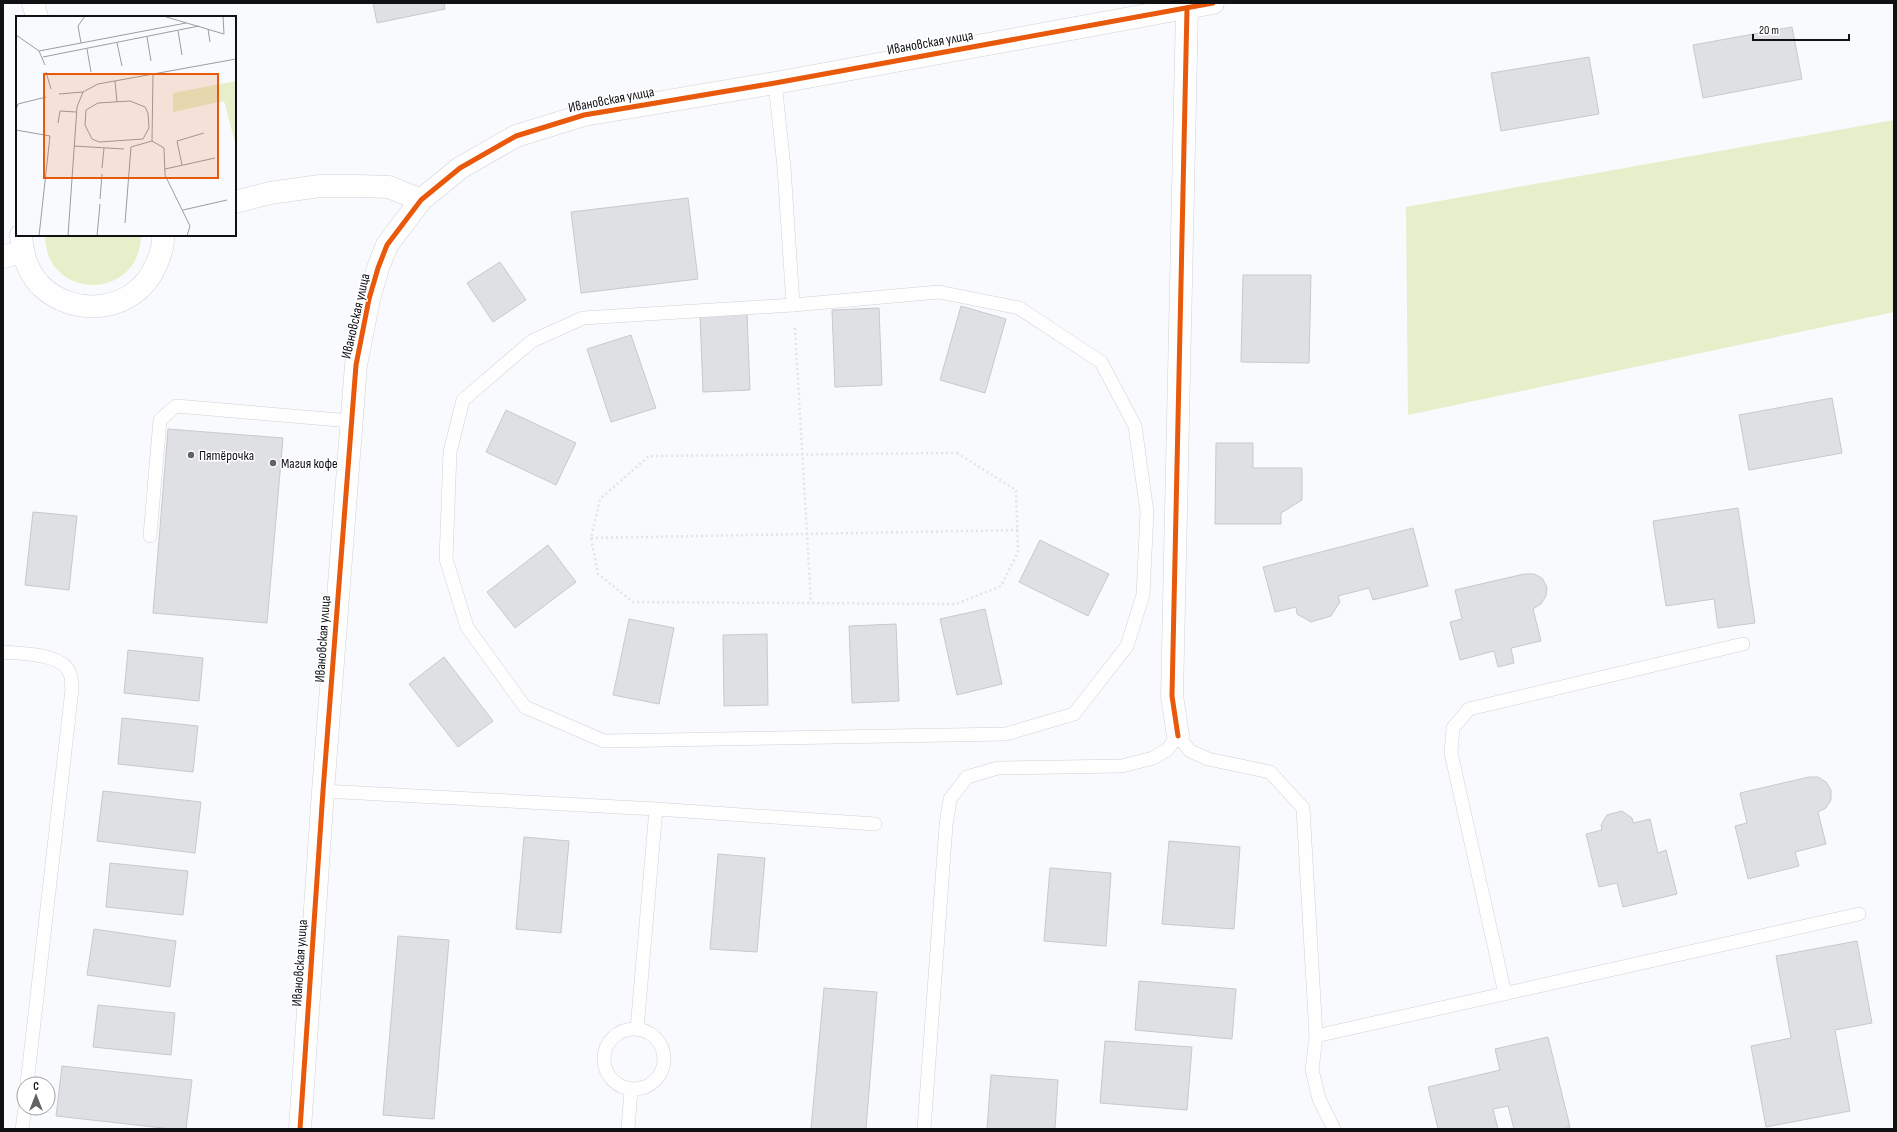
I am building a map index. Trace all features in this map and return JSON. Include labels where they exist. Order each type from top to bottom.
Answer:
[{"type":"street","points":[[33,3],[37,16]]},
{"type":"street","name":"Ивановская улица","points":[[300,1129],[323,791],[356,365],[369,299],[378,268],[387,245],[421,200],[460,168],[516,136],[584,115],[775,83],[1213,3]]},
{"type":"street","points":[[1178,736],[1172,696],[1187,8]]},
{"type":"street","points":[[236,202],[270,193],[320,186],[389,187],[421,200]]},
{"type":"street","points":[[15,248],[40,284],[54,296],[71,304],[83,306],[108,306],[126,299],[136,292],[152,274],[160,257],[163,236]]},
{"type":"lane","points":[[775,83],[784,167],[793,305]]},
{"type":"lane","points":[[939,292],[1019,308],[1101,362],[1135,426],[1147,512],[1143,595],[1128,646],[1074,714],[1006,734],[604,741],[525,707],[467,627],[446,559],[450,452],[463,400],[532,341],[583,318],[793,305],[939,292]]},
{"type":"lane","points":[[150,536],[160,420],[176,406],[352,421]]},
{"type":"lane","points":[[1505,994],[1451,753],[1453,728],[1469,708],[1743,644]]},
{"type":"lane","points":[[3,652],[45,657],[63,662],[70,673],[72,689],[29,1076]]},
{"type":"lane","points":[[924,1129],[946,825],[950,799],[966,777],[998,768],[1122,766],[1153,758],[1167,750],[1178,736],[1190,751],[1208,759],[1270,772],[1303,808],[1316,1036],[1312,1070],[1319,1099],[1334,1129]]},
{"type":"lane","points":[[323,791],[656,809],[875,824]]},
{"type":"lane","points":[[636,1029],[656,809]]},
{"type":"lane","points":[[1316,1036],[1859,914]]},
{"type":"lane","points":[[636,1029],[651,1035],[661,1047],[664,1062],[658,1077],[646,1087],[630,1090],[616,1084],[606,1072],[603,1056],[609,1042],[621,1032],[636,1029]]},
{"type":"lane","points":[[628,1129],[630,1090]]},
{"type":"lane","points":[[22,1129],[24,1116]]},
{"type":"path","points":[[793,305],[811,603]]},
{"type":"path","points":[[957,453],[1016,490],[1018,530],[1018,552],[1001,586],[956,604],[633,602],[598,574],[591,538],[600,499],[649,456],[957,453]]},
{"type":"path","points":[[591,538],[1018,530]]},
{"type":"green space","points":[[1894,120],[1894,312],[1408,415],[1406,207]]},
{"type":"green space","points":[[45,236],[141,236],[137,257],[126,273],[110,282],[93,285],[75,282],[60,272],[49,257]]},
{"type":"building","points":[[373,3],[444,3],[445,9],[377,23]]},
{"type":"building","points":[[1792,27],[1802,79],[1703,98],[1693,45]]},
{"type":"building","points":[[1589,57],[1599,114],[1501,131],[1491,73]]},
{"type":"building","points":[[688,198],[698,279],[581,293],[571,212]]},
{"type":"building","points":[[500,262],[526,300],[493,322],[467,283]]},
{"type":"building","points":[[1243,275],[1311,275],[1309,363],[1241,362]]},
{"type":"building","points":[[961,306],[1006,319],[985,393],[940,380]]},
{"type":"building","points":[[879,308],[882,385],[835,387],[832,310]]},
{"type":"building","points":[[747,313],[750,390],[703,392],[700,315]]},
{"type":"building","points":[[631,335],[656,408],[611,422],[587,349]]},
{"type":"building","points":[[1832,398],[1842,453],[1749,470],[1739,415]]},
{"type":"building","points":[[506,410],[576,443],[556,485],[486,452]]},
{"type":"building","points":[[168,429],[283,438],[267,623],[153,613]]},
{"type":"building","points":[[1216,443],[1253,443],[1253,468],[1302,468],[1302,500],[1281,513],[1281,524],[1215,524]]},
{"type":"building","points":[[1738,508],[1755,623],[1718,628],[1714,599],[1666,606],[1653,521]]},
{"type":"building","points":[[33,512],[77,516],[69,590],[25,585]]},
{"type":"building","points":[[1413,528],[1428,586],[1373,600],[1369,588],[1338,596],[1340,602],[1331,616],[1311,622],[1297,614],[1296,607],[1275,612],[1263,567]]},
{"type":"building","points":[[1040,540],[1109,574],[1088,616],[1019,582]]},
{"type":"building","points":[[548,545],[576,582],[515,628],[487,592]]},
{"type":"building","points":[[1524,574],[1534,574],[1542,578],[1547,587],[1546,596],[1541,604],[1533,609],[1541,641],[1511,648],[1514,663],[1498,667],[1494,651],[1460,660],[1450,622],[1462,619],[1455,590]]},
{"type":"building","points":[[985,609],[1002,684],[957,695],[940,619]]},
{"type":"building","points":[[629,619],[674,628],[659,704],[613,695]]},
{"type":"building","points":[[896,624],[899,701],[852,703],[849,626]]},
{"type":"building","points":[[767,634],[768,705],[724,706],[723,635]]},
{"type":"building","points":[[128,650],[203,658],[199,701],[124,693]]},
{"type":"building","points":[[444,657],[493,721],[458,747],[409,684]]},
{"type":"building","points":[[122,718],[198,726],[193,772],[118,764]]},
{"type":"building","points":[[1809,777],[1818,777],[1826,782],[1831,790],[1831,800],[1826,808],[1818,812],[1826,844],[1795,852],[1799,866],[1748,879],[1735,826],[1747,823],[1740,793]]},
{"type":"building","points":[[103,791],[201,802],[195,853],[97,841]]},
{"type":"building","points":[[1622,811],[1632,818],[1633,823],[1650,819],[1658,853],[1666,850],[1677,894],[1623,907],[1617,883],[1599,887],[1586,834],[1602,830],[1601,825],[1607,815]]},
{"type":"building","points":[[524,837],[569,841],[561,933],[516,929]]},
{"type":"building","points":[[1169,841],[1240,847],[1234,929],[1162,924]]},
{"type":"building","points":[[718,854],[765,858],[757,952],[710,949]]},
{"type":"building","points":[[110,863],[188,871],[183,915],[106,907]]},
{"type":"building","points":[[1050,868],[1111,873],[1106,946],[1044,941]]},
{"type":"building","points":[[94,929],[176,941],[170,987],[87,975]]},
{"type":"building","points":[[398,936],[449,940],[434,1119],[383,1115]]},
{"type":"building","points":[[1857,941],[1872,1023],[1835,1030],[1850,1111],[1766,1127],[1751,1046],[1791,1038],[1776,956]]},
{"type":"building","points":[[1139,981],[1236,989],[1232,1039],[1135,1030]]},
{"type":"building","points":[[824,988],[877,992],[866,1129],[811,1129]]},
{"type":"building","points":[[98,1005],[175,1013],[171,1055],[93,1047]]},
{"type":"building","points":[[1548,1037],[1570,1127],[1563,1129],[1514,1129],[1508,1106],[1493,1109],[1498,1129],[1438,1129],[1428,1087],[1500,1070],[1495,1049]]},
{"type":"building","points":[[1105,1041],[1192,1047],[1187,1110],[1100,1103]]},
{"type":"building","points":[[62,1066],[192,1080],[186,1129],[172,1129],[56,1116]]},
{"type":"building","points":[[991,1075],[1058,1080],[1055,1129],[987,1129]]},
{"type":"cycle path","points":[[300,1129],[323,791],[356,365],[369,299],[378,268],[387,245],[421,200],[460,168],[516,136],[584,115],[775,83],[1213,3]]},
{"type":"cycle path","points":[[1178,736],[1172,696],[1187,8]]},
{"type":"place","name":"Пятёрочка","points":[[191,455]]},
{"type":"place","name":"Магия кофе","points":[[273,463]]}]
